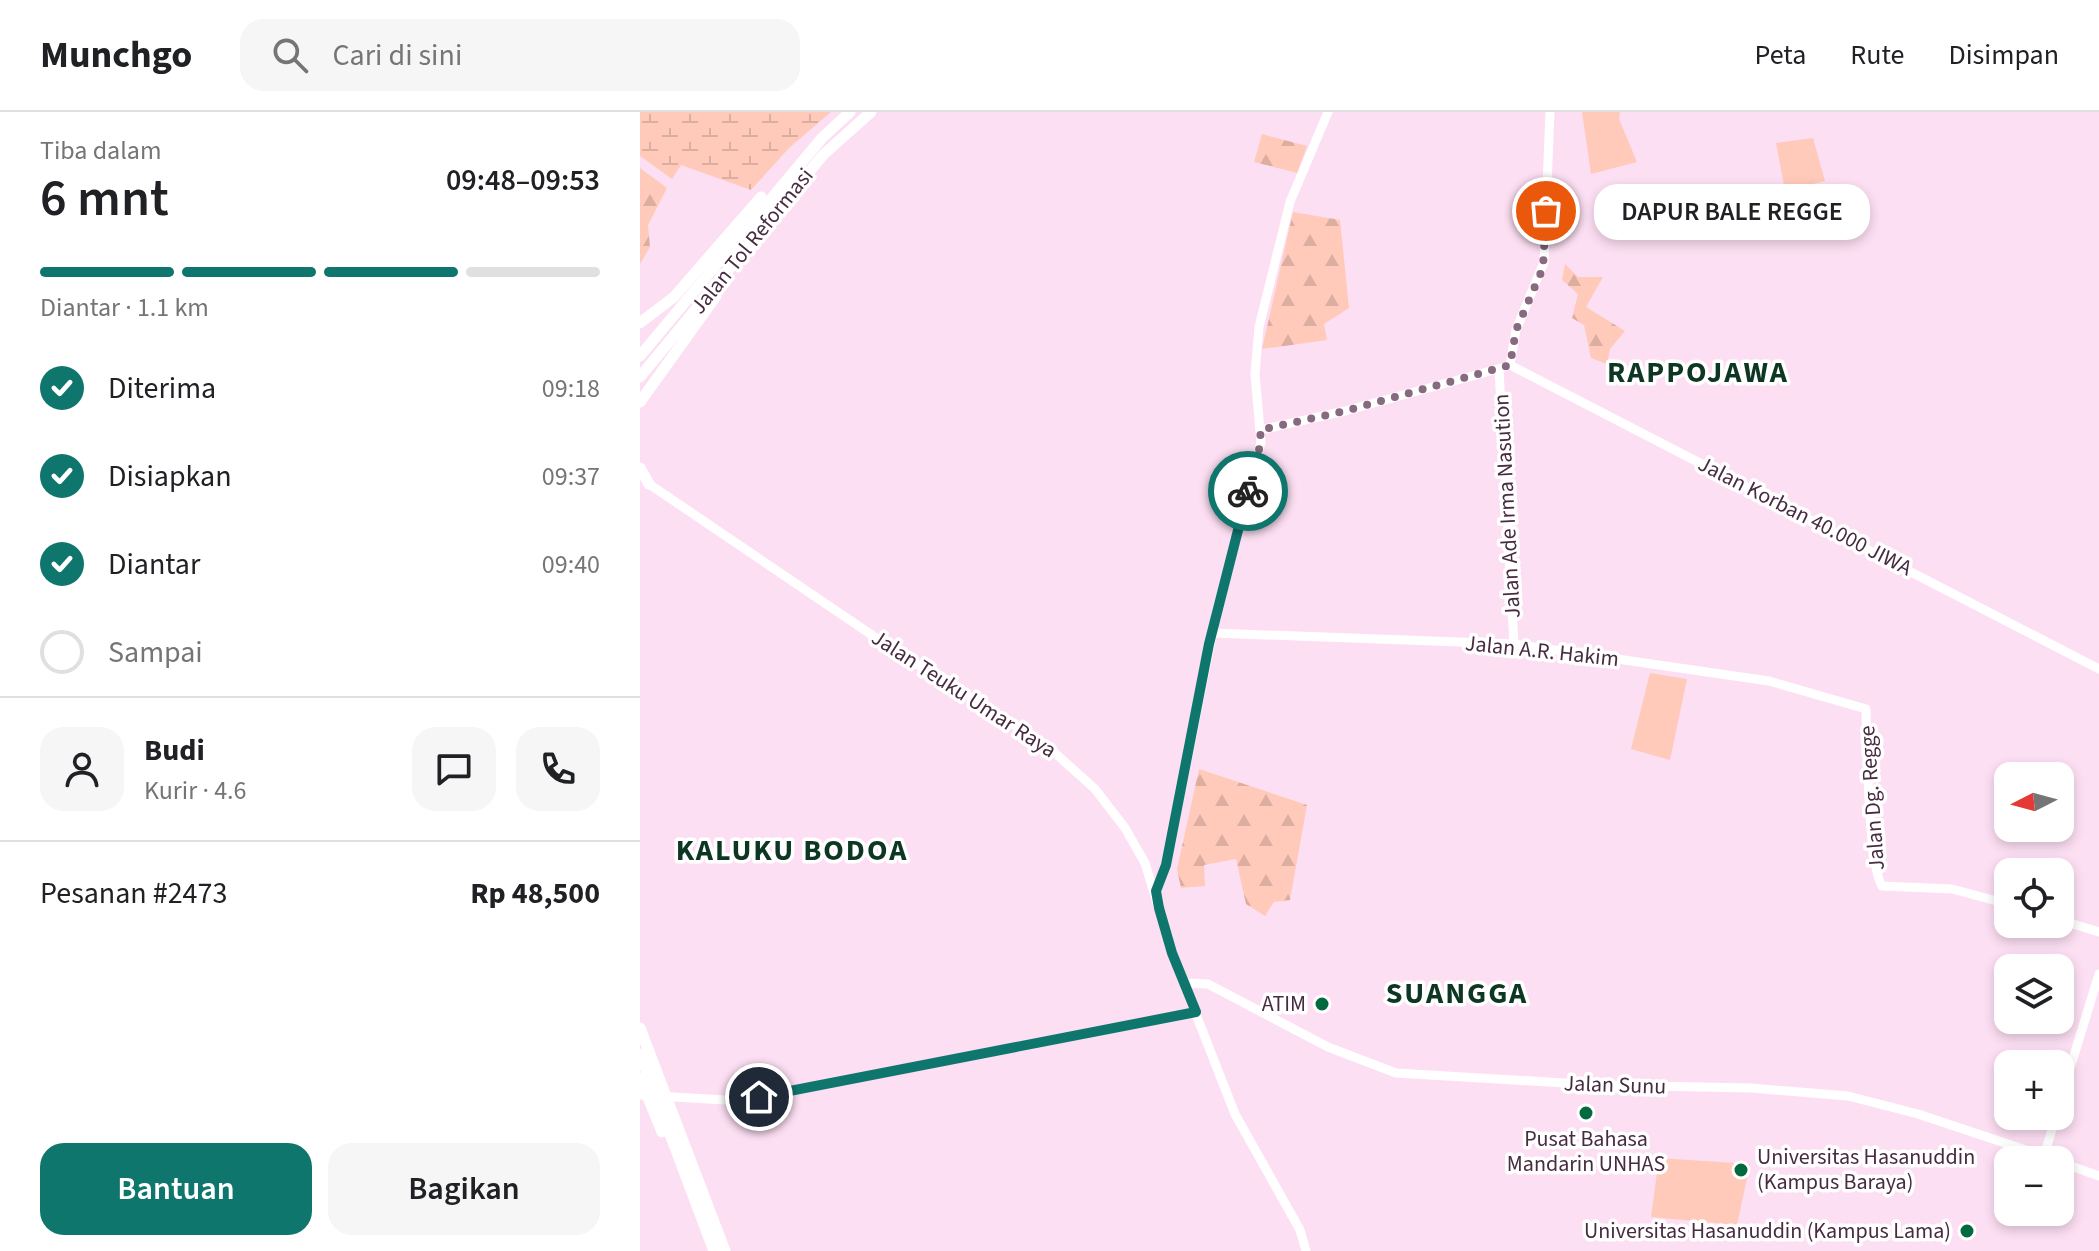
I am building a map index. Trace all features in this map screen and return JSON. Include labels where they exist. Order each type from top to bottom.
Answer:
[{"type":"highway","name":"Jalan Tol Reformasi","points":[[640,356],[822,138],[850,112]]},
{"type":"highway","name":"Jalan Tol Reformasi","points":[[640,377],[823,155],[871,112]]},
{"type":"highway","points":[[640,323],[674,297],[782,173],[822,138]]},
{"type":"highway","points":[[640,402],[823,155]]},
{"type":"highway","points":[[640,468],[645,481]]},
{"type":"highway","points":[[640,1028],[725,1251]]},
{"type":"highway","points":[[640,1054],[712,1251]]},
{"type":"highway","points":[[640,1078],[712,1251]]},
{"type":"street","points":[[1156,891],[1174,826],[1212,633],[1261,442],[1255,374],[1259,327],[1286,214],[1328,112]]},
{"type":"street","name":"Jalan Ade Irma Nasution","points":[[1514,644],[1504,367],[1544,262],[1550,112]]},
{"type":"street","points":[[1260,430],[1345,411],[1504,367]]},
{"type":"street","name":"Jalan Korban 40.000 JIWA","points":[[1504,367],[2099,669]]},
{"type":"street","name":"Jalan Teuku Umar Raya","points":[[645,481],[813,596],[1063,759],[1119,819],[1145,863],[1156,891],[1172,953],[1241,1128],[1278,1189],[1306,1251]]},
{"type":"street","name":"Jalan A.R. Hakim","points":[[1212,633],[1514,644],[1769,681],[1866,709]]},
{"type":"street","name":"Jalan Dg. Regge","points":[[1866,709],[1874,854],[1882,886],[1952,889],[1994,900]]},
{"type":"street","points":[[2074,924],[2099,932]]},
{"type":"street","points":[[2074,1055],[2099,974]]},
{"type":"street","name":"Jalan Sunu","points":[[1186,986],[1208,984],[1328,1047],[1396,1073],[1598,1085],[1751,1088],[1848,1096],[1918,1114],[2014,1146]]},
{"type":"street","points":[[640,1095],[703,1100],[775,1094],[1194,1008]]},
{"type":"street","name":"Jalan Sunu","points":[[2074,1167],[2099,1176]]},
{"type":"green space","points":[[640,112],[831,112],[789,148],[751,190],[681,165],[672,179],[640,156]]},
{"type":"green space","points":[[1582,112],[1620,112],[1619,119],[1637,162],[1591,174]]},
{"type":"green space","points":[[1262,134],[1307,146],[1297,173],[1254,162]]},
{"type":"green space","points":[[1813,138],[1825,181],[1785,191],[1776,143]]},
{"type":"green space","points":[[640,168],[667,188],[648,225],[650,247],[640,264]]},
{"type":"green space","points":[[1293,212],[1340,220],[1349,308],[1324,324],[1327,340],[1262,349]]},
{"type":"green space","points":[[1565,264],[1578,277],[1603,277],[1586,307],[1625,331],[1610,349],[1607,364],[1591,358],[1584,325],[1572,318],[1578,294],[1562,280]]},
{"type":"green space","points":[[1650,673],[1687,679],[1670,760],[1631,749]]},
{"type":"green space","points":[[1199,769],[1307,805],[1290,900],[1274,902],[1265,916],[1246,904],[1236,859],[1204,865],[1205,886],[1181,888],[1177,869]]},
{"type":"green space","points":[[1659,1158],[1750,1164],[1737,1225],[1651,1217]]},
{"type":"way so far","points":[[1248,491],[1262,439],[1260,430],[1345,411],[1510,365],[1516,330],[1543,268],[1546,211]]},
{"type":"place","name":"DAPUR BALE REGGE","points":[[1546,211]]},
{"type":"place","name":"ATIM","points":[[1322,1004]]},
{"type":"place","name":"Pusat Bahasa Mandarin UNHAS","points":[[1586,1113]]},
{"type":"place","name":"Universitas Hasanuddin (Kampus Baraya)","points":[[1741,1170]]},
{"type":"place","name":"Universitas Hasanuddin (Kampus Lama)","points":[[1967,1231]]},
{"type":"district","name":"RAPPOJAWA","points":[[1698,372]]},
{"type":"district","name":"KALUKU BODOA","points":[[792,850]]},
{"type":"district","name":"SUANGGA","points":[[1457,993]]},
{"type":"route","points":[[759,1097],[1196,1012],[1172,953],[1156,891],[1166,865],[1209,644],[1248,491]]}]
